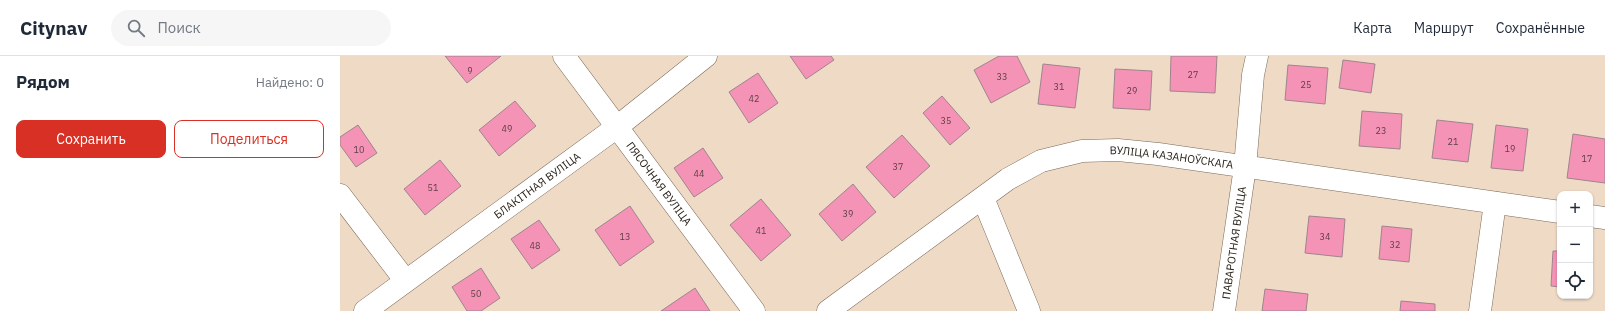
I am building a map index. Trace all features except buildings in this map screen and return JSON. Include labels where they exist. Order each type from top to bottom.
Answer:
[{"type":"street","name":"ПЯСОЧНАЯ ВУЛІЦА","points":[[564,56],[754,311]]},
{"type":"street","name":"БЛАКІТНАЯ ВУЛІЦА","points":[[365,311],[405,280],[617,127],[706,56]]},
{"type":"street","name":"ПАВАРОТНАЯ ВУЛІЦА","points":[[1224,311],[1245,167],[1253,75],[1257,56]]},
{"type":"street","name":"ВУЛІЦА КАЗАНОЎСКАГА","points":[[828,311],[1008,180],[1041,161],[1082,151],[1118,150],[1158,154],[1557,212]]},
{"type":"street","points":[[340,195],[405,280]]},
{"type":"street","points":[[983,198],[1029,311]]},
{"type":"street","points":[[1480,311],[1496,203]]},
{"type":"street","points":[[1593,216],[1605,218]]}]
